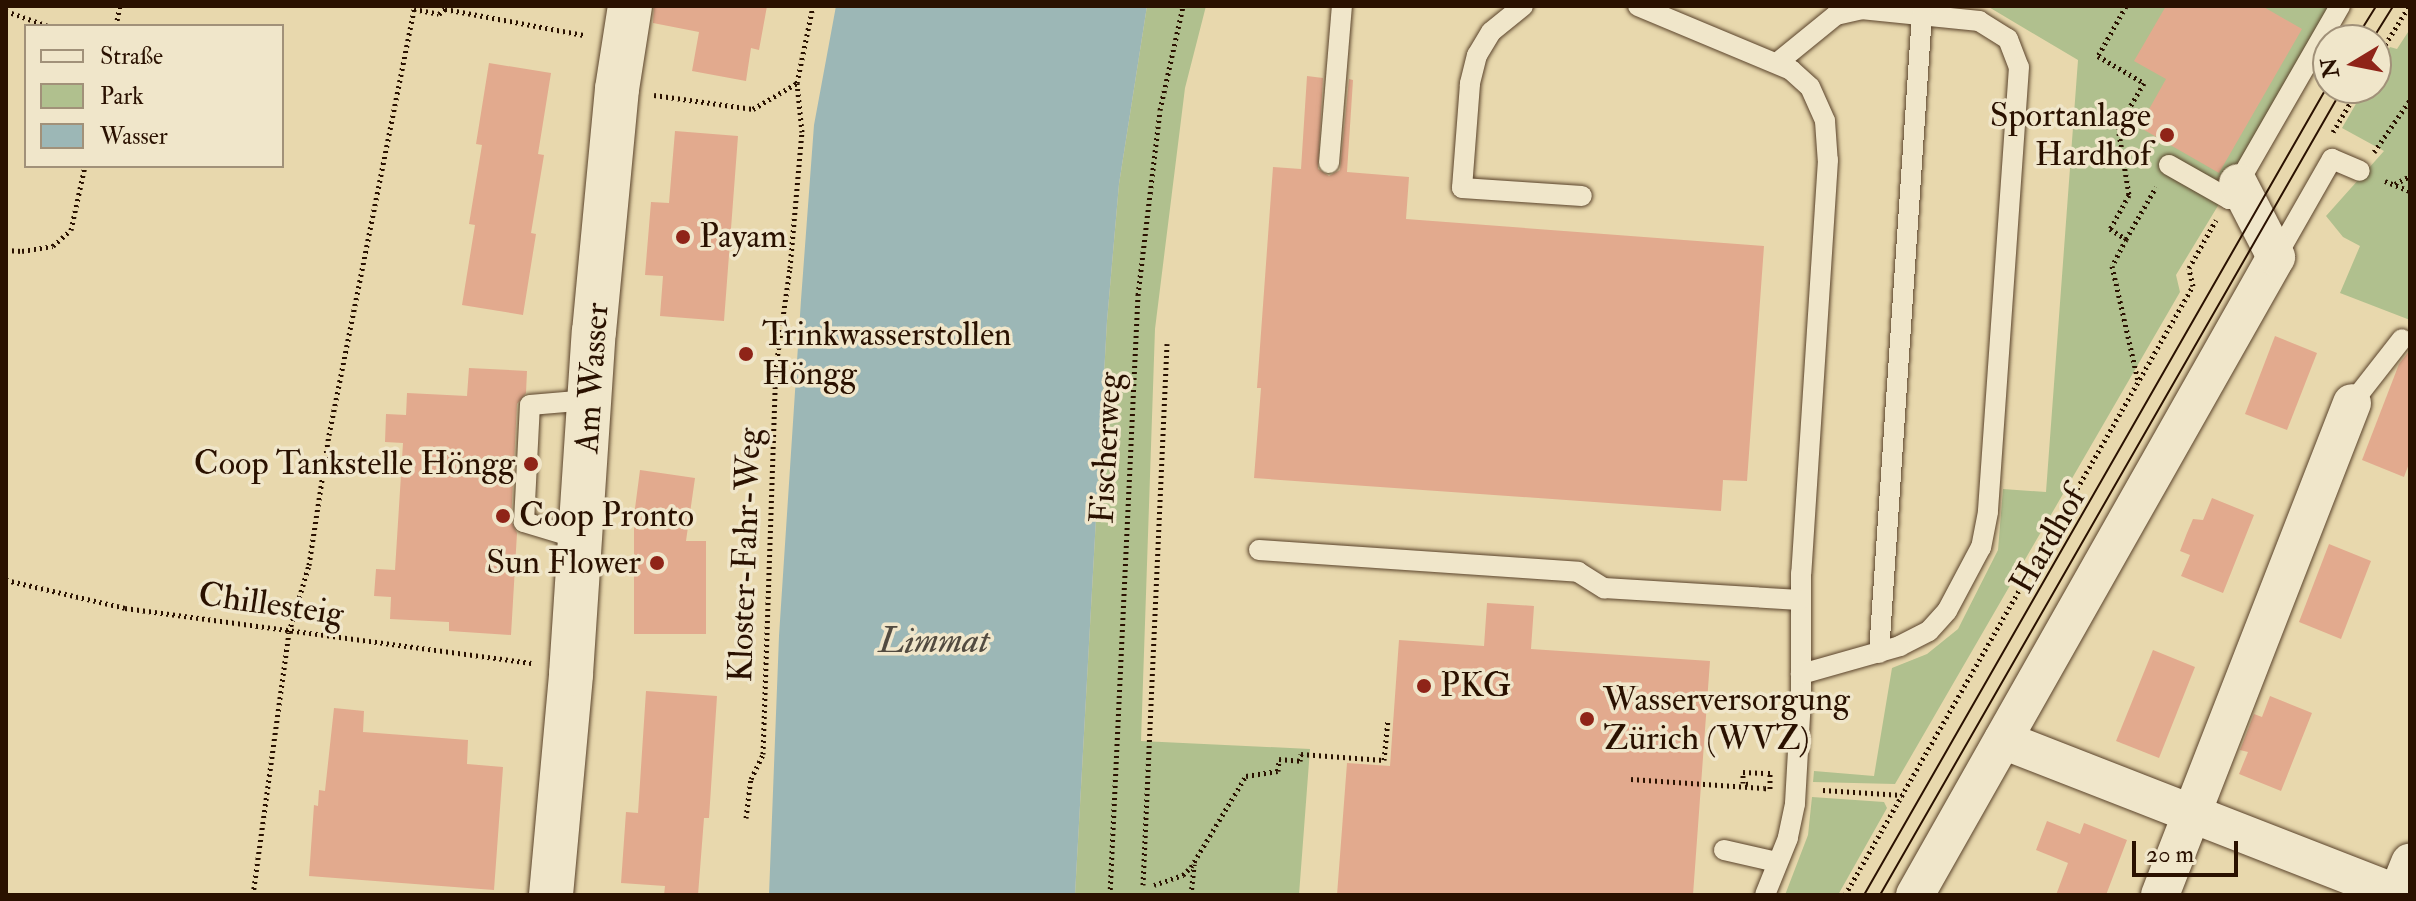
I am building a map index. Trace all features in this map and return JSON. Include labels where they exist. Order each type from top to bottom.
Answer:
[{"type":"street","name":"Am Wasser","points":[[551,895],[589,400],[617,89],[630,6]]},
{"type":"street","points":[[2233,191],[2276,257]]},
{"type":"street","name":"Hardhof","points":[[1915,895],[2276,257]]},
{"type":"street","points":[[2160,895],[2352,403]]},
{"type":"street","points":[[2003,740],[2192,813],[2402,884]]},
{"type":"lane","points":[[1329,163],[1342,6]]},
{"type":"lane","points":[[1523,6],[1491,32],[1477,55],[1470,84],[1462,188],[1582,196]]},
{"type":"lane","points":[[1638,6],[1791,70],[1810,87],[1825,121],[1827,138],[1800,600],[1801,674],[1795,804],[1790,830],[1765,895]]},
{"type":"lane","points":[[2169,165],[2233,191],[2340,6]]},
{"type":"lane","points":[[1777,63],[1827,21],[1843,12],[1861,9],[1968,18],[2002,34],[2016,51],[2018,93],[1984,536],[1976,558],[1939,622],[1916,639],[1879,653],[1801,674]]},
{"type":"lane","points":[[1879,653],[1922,14]]},
{"type":"lane","points":[[2276,257],[2332,159],[2360,171]]},
{"type":"lane","points":[[2352,403],[2402,339]]},
{"type":"lane","points":[[580,539],[524,522],[530,405],[589,400]]},
{"type":"lane","points":[[1259,550],[1578,572],[1604,588],[1800,600]]},
{"type":"lane","points":[[1724,850],[1777,862]]},
{"type":"path","name":"Kloster-Fahr-Weg","points":[[746,818],[751,779],[763,754],[776,367],[790,268],[802,132],[797,83],[813,6]]},
{"type":"path","name":"Fischerweg","points":[[1110,895],[1138,295],[1160,110],[1183,6]]},
{"type":"path","points":[[2126,6],[2098,56],[2144,83],[2118,127],[2129,195],[2110,229],[2126,239]]},
{"type":"path","points":[[2392,34],[2409,6]]},
{"type":"path","points":[[253,895],[289,632],[309,565],[332,420],[414,8],[439,14],[445,9],[584,35]]},
{"type":"path","points":[[6,11],[42,24]]},
{"type":"path","points":[[651,94],[753,109],[797,83]]},
{"type":"path","points":[[2360,171],[2410,100]]},
{"type":"path","points":[[6,250],[53,246],[71,230],[85,168]]},
{"type":"path","points":[[2394,185],[2410,176]]},
{"type":"path","name":"Hardhof","points":[[1845,895],[2193,286],[2189,268],[2233,191]]},
{"type":"path","points":[[2138,381],[2112,266],[2141,213]]},
{"type":"path","points":[[1143,885],[1167,344]]},
{"type":"path","name":"Chillesteig","points":[[6,580],[125,608],[531,663]]},
{"type":"path","points":[[1154,885],[1183,875],[1194,864],[1238,783],[1246,776],[1278,771],[1279,759],[1300,761],[1301,754],[1384,760],[1388,719]]},
{"type":"path","points":[[1631,779],[1770,789],[1770,773],[1743,772],[1743,783],[1771,786]]},
{"type":"path","points":[[1814,789],[1902,795]]},
{"type":"path","points":[[1191,895],[1194,864]]},
{"type":"green space","points":[[1147,6],[1206,6],[1185,88],[1155,329],[1141,741],[1310,749],[1299,895],[1075,895],[1107,321],[1119,184]]},
{"type":"green space","name":"Sportanlage Hardhof","points":[[1987,6],[2339,6],[2328,24],[2312,24],[2312,51],[2176,275],[2180,292],[1895,784],[1813,782],[1814,771],[1874,776],[1892,668],[1927,654],[1958,629],[1998,550],[2003,489],[2046,492],[2078,60]]},
{"type":"green space","points":[[2410,29],[2410,320],[2340,293],[2360,246],[2343,237],[2326,216],[2384,151],[2342,128],[2356,104],[2392,104],[2392,48],[2397,49]]},
{"type":"green space","points":[[1812,797],[1884,802],[1887,808],[1838,895],[1785,895],[1808,835]]},
{"type":"water","name":"Limmat","points":[[836,6],[1147,6],[1119,184],[1107,321],[1075,895],[769,895],[779,636],[814,125]]},
{"type":"building","points":[[654,6],[767,6],[759,50],[751,48],[746,81],[692,71],[699,32],[653,23]]},
{"type":"building","points":[[2166,6],[2262,6],[2302,29],[2219,173],[2139,127],[2166,79],[2134,61]]},
{"type":"building","points":[[489,63],[551,73],[538,154],[544,155],[531,233],[536,234],[523,315],[462,305],[475,225],[469,224],[482,145],[476,144]]},
{"type":"building","points":[[1307,76],[1323,78],[1318,169],[1329,176],[1340,170],[1349,79],[1353,80],[1347,172],[1409,177],[1406,219],[1764,246],[1747,481],[1723,480],[1721,511],[1254,478],[1261,388],[1257,388],[1273,167],[1301,169]]},
{"type":"building","points":[[675,131],[738,136],[724,321],[660,316],[663,276],[645,275],[651,202],[669,203]]},
{"type":"building","points":[[2275,336],[2317,353],[2287,430],[2245,414]]},
{"type":"building","points":[[2410,350],[2410,461],[2404,477],[2362,460],[2399,364]]},
{"type":"building","points":[[469,368],[527,371],[526,393],[517,404],[511,521],[517,533],[511,635],[449,631],[449,622],[390,619],[391,597],[374,596],[376,569],[395,570],[403,443],[385,442],[386,414],[406,415],[407,393],[467,396]]},
{"type":"building","points":[[640,470],[695,478],[686,541],[706,541],[706,634],[634,634],[634,516]]},
{"type":"building","points":[[2212,498],[2254,515],[2223,593],[2181,576],[2190,555],[2180,551],[2187,533],[2193,519],[2203,520]]},
{"type":"building","points":[[2329,544],[2371,561],[2341,639],[2299,622]]},
{"type":"building","points":[[1487,603],[1534,606],[1531,649],[1710,661],[1693,895],[1337,895],[1347,763],[1390,766],[1399,640],[1484,646]]},
{"type":"building","points":[[2153,650],[2195,667],[2159,758],[2116,741]]},
{"type":"building","points":[[646,691],[717,696],[709,818],[704,818],[698,895],[664,895],[665,886],[621,883],[626,812],[638,813]]},
{"type":"building","points":[[2270,696],[2312,713],[2281,791],[2239,774],[2248,752],[2240,750],[2254,714],[2262,717]]},
{"type":"building","points":[[334,708],[364,711],[363,732],[468,740],[467,764],[503,767],[494,890],[309,876],[314,805],[318,806],[319,790],[325,791]]},
{"type":"building","points":[[2047,821],[2080,834],[2084,823],[2127,840],[2106,895],[2056,895],[2068,863],[2036,850]]},
{"type":"tram line","points":[[2365,24],[2376,6]]},
{"type":"tram line","points":[[2382,24],[2393,6]]},
{"type":"tram line","points":[[1864,895],[2317,104]]},
{"type":"tram line","points":[[1880,895],[2334,104]]},
{"type":"place","name":"Sportanlage Hardhof","points":[[2167,135]]},
{"type":"place","name":"Payam","points":[[683,237]]},
{"type":"place","name":"Trinkwasserstollen Höngg","points":[[746,354]]},
{"type":"place","name":"Coop Tankstelle Höngg","points":[[531,464]]},
{"type":"place","name":"Coop Pronto","points":[[503,516]]},
{"type":"place","name":"Sun Flower","points":[[657,563]]},
{"type":"place","name":"PKG","points":[[1424,686]]},
{"type":"place","name":"Wasserversorgung Zürich (WVZ)","points":[[1587,719]]}]
